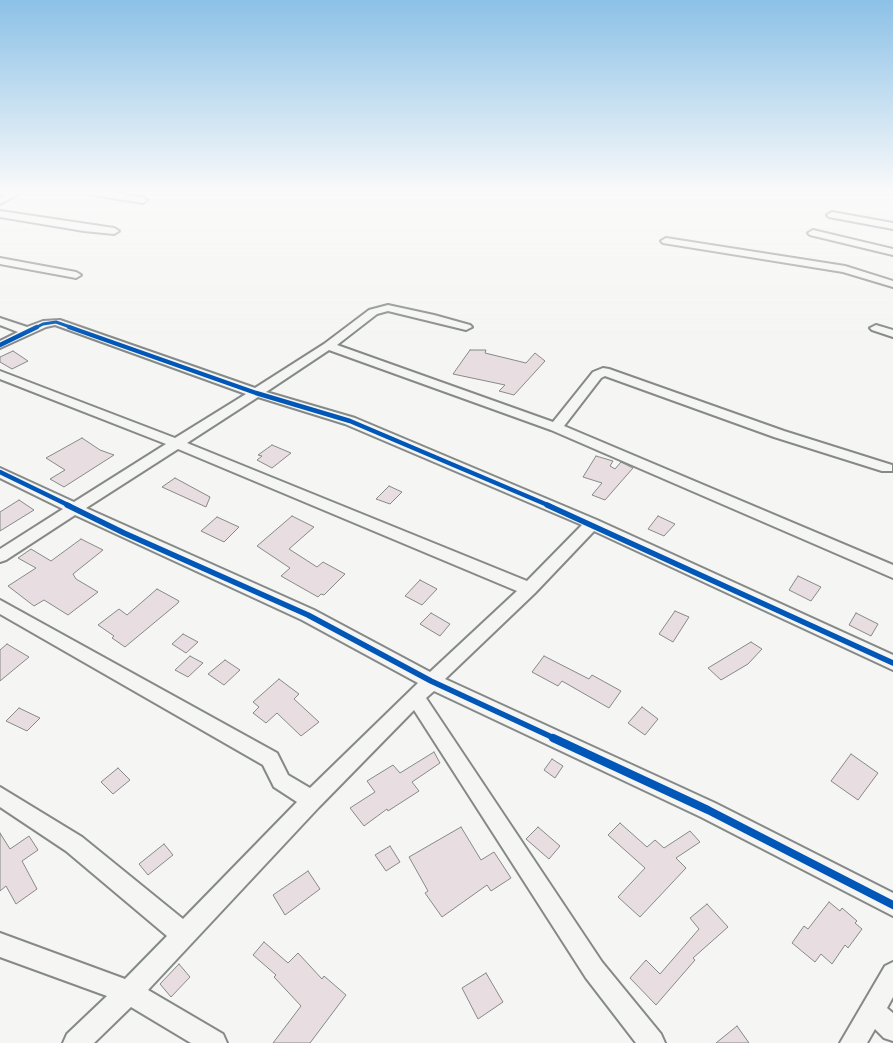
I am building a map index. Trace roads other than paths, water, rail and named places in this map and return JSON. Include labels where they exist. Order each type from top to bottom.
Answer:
[{"type":"street","points":[[841,240],[893,252]]},
{"type":"street","points":[[666,241],[845,269],[893,284]]},
{"type":"street","points":[[0,261],[76,275]]},
{"type":"street","points":[[0,556],[328,346],[373,312],[388,308],[466,327]]},
{"type":"street","points":[[0,321],[27,331]]},
{"type":"street","points":[[0,345],[43,324],[56,322],[256,393],[350,421],[592,524],[893,663]]},
{"type":"street","points":[[876,328],[893,334]]},
{"type":"street","points":[[328,346],[556,427],[893,572]]},
{"type":"street","points":[[556,427],[597,375],[603,372],[779,434],[887,468]]},
{"type":"street","points":[[0,375],[175,443],[529,589]]},
{"type":"street","points":[[0,472],[124,533],[308,615],[431,681],[708,810],[893,904]]},
{"type":"street","points":[[76,1043],[129,992],[312,800],[431,681],[529,589],[592,524]]},
{"type":"street","points":[[0,606],[270,759],[281,781],[312,800]]},
{"type":"street","points":[[415,697],[594,970],[652,1043]]},
{"type":"street","points":[[0,796],[74,844],[183,934]]},
{"type":"street","points":[[0,945],[129,992],[214,1043]]},
{"type":"street","points":[[853,1043],[893,974]]},
{"type":"street","points":[[872,1011],[893,1030]]}]
